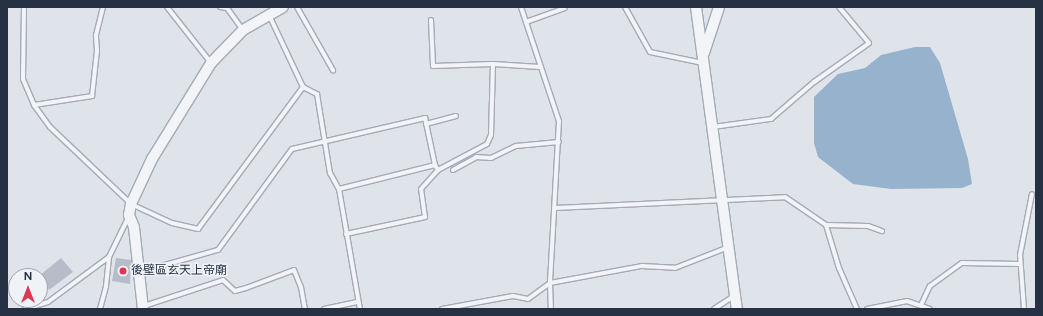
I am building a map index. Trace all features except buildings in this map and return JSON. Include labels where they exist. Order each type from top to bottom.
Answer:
[{"type":"street","points":[[143,307],[134,227],[129,215],[131,204],[152,159],[211,63],[243,30],[268,14],[283,7]]},
{"type":"street","points":[[696,7],[713,127],[721,201],[737,309]]},
{"type":"street","points":[[703,59],[719,7]]},
{"type":"lane","points":[[24,7],[23,79],[34,105],[50,127],[131,204],[172,223],[198,228],[303,87]]},
{"type":"lane","points":[[34,105],[92,96],[97,51],[96,35],[103,7]]},
{"type":"lane","points":[[167,7],[211,63]]},
{"type":"lane","points":[[220,7],[227,8],[243,30]]},
{"type":"lane","points":[[297,7],[332,70]]},
{"type":"lane","points":[[521,7],[540,67],[555,103],[559,142],[550,283],[551,309]]},
{"type":"lane","points":[[625,7],[650,52],[703,59]]},
{"type":"lane","points":[[713,127],[771,119],[814,82],[869,44],[839,7]]},
{"type":"lane","points":[[526,22],[565,8]]},
{"type":"lane","points":[[268,14],[303,87],[317,94],[326,141],[330,173],[339,189],[360,309]]},
{"type":"lane","points":[[431,20],[433,66],[493,64],[540,67]]},
{"type":"lane","points":[[346,234],[425,217],[421,189],[438,170],[488,144],[491,135],[493,64]]},
{"type":"lane","points":[[426,124],[456,116]]},
{"type":"lane","points":[[139,272],[218,250],[292,149],[425,118],[435,165],[438,170]]},
{"type":"lane","points":[[453,170],[476,157],[491,158],[516,146],[559,142]]},
{"type":"lane","points":[[339,189],[435,165]]},
{"type":"lane","points":[[1024,309],[1020,264],[1032,194]]},
{"type":"lane","points":[[554,208],[785,197],[826,225],[868,226],[882,231]]},
{"type":"lane","points":[[100,309],[106,286],[109,257],[129,215]]},
{"type":"lane","points":[[826,225],[839,268],[857,309]]},
{"type":"lane","points":[[442,309],[514,296],[528,299],[550,283],[642,266],[675,268],[710,252],[729,247]]},
{"type":"lane","points":[[25,309],[48,302],[109,257]]},
{"type":"lane","points":[[921,305],[930,286],[962,263],[1020,264]]},
{"type":"lane","points":[[143,307],[223,280],[235,291],[294,270],[301,287],[304,309]]},
{"type":"lane","points":[[714,309],[736,295]]},
{"type":"lane","points":[[867,309],[907,301],[930,309]]},
{"type":"lane","points":[[324,309],[358,302]]},
{"type":"water","points":[[915,47],[930,47],[940,63],[968,159],[972,184],[962,188],[891,189],[853,184],[818,157],[814,143],[814,97],[838,74],[865,68],[881,55]]},
{"type":"place","name":"後壁區玄天上帝廟","points":[[123,271]]}]
